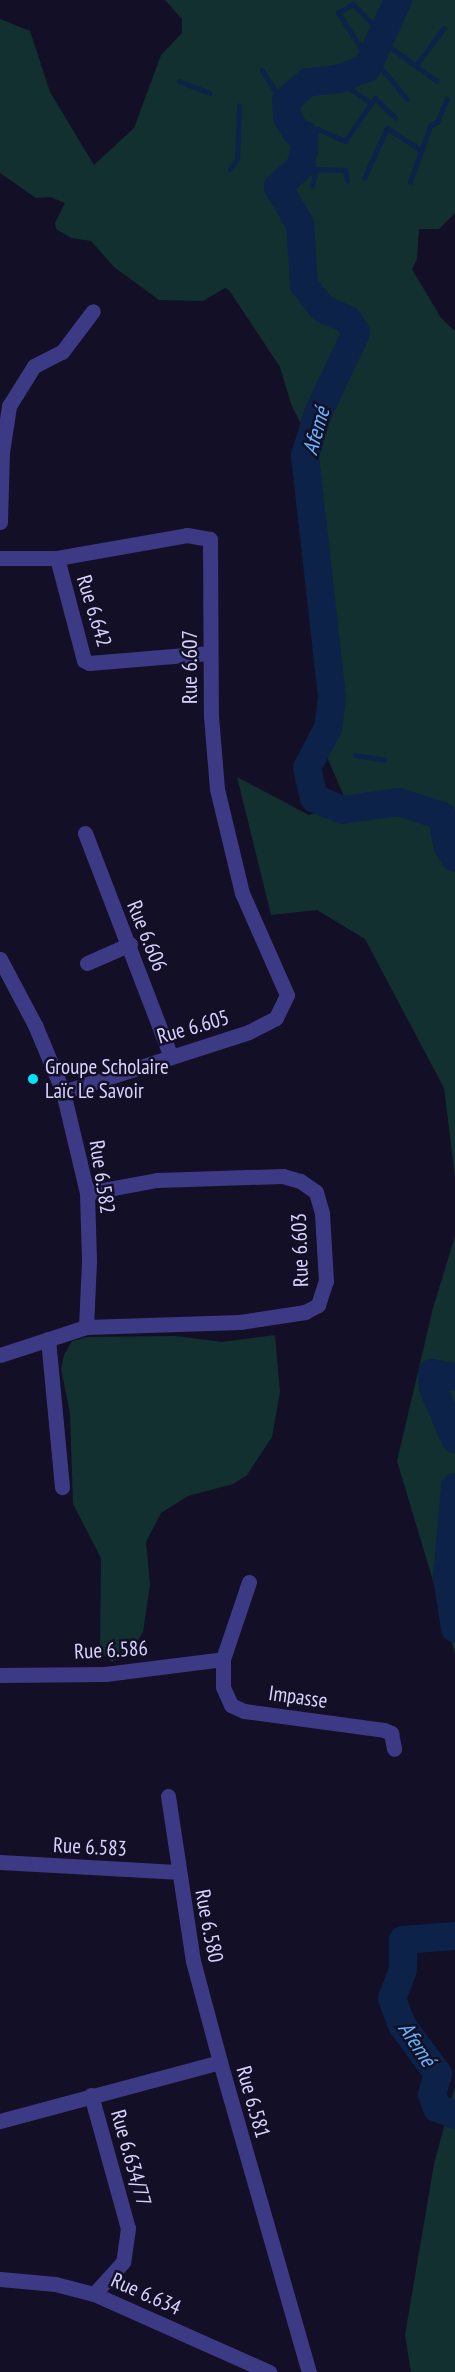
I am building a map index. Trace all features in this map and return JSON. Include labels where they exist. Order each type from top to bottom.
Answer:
[{"type":"street","points":[[0,522],[1,468],[9,406],[20,384],[33,366],[62,352],[93,311]]},
{"type":"street","name":"Rue 6.607","points":[[0,558],[57,558],[149,539],[187,535],[210,539],[210,653],[217,789],[242,893],[287,995]]},
{"type":"street","name":"Rue 6.642","points":[[57,558],[84,660],[89,663],[210,653]]},
{"type":"street","name":"Rue 6.606","points":[[85,832],[130,944],[170,1055]]},
{"type":"street","points":[[87,963],[130,944]]},
{"type":"street","name":"Rue 6.582","points":[[0,959],[35,1025],[63,1092],[87,1193],[86,1328]]},
{"type":"street","name":"Rue 6.605","points":[[63,1092],[170,1055],[232,1039],[276,1018],[287,995]]},
{"type":"street","name":"Rue 6.603","points":[[86,1328],[240,1322],[305,1312],[318,1305],[326,1281],[322,1213],[316,1192],[300,1181],[283,1176],[158,1180],[87,1193]]},
{"type":"street","points":[[0,1355],[86,1328]]},
{"type":"street","points":[[48,1339],[62,1487]]},
{"type":"street","points":[[223,1659],[249,1582]]},
{"type":"street","name":"Rue 6.586","points":[[0,1675],[105,1674],[223,1659]]},
{"type":"street","name":"Impasse","points":[[223,1659],[223,1687],[231,1705],[244,1711],[384,1730],[391,1733],[394,1749]]},
{"type":"street","name":"Rue 6.580","points":[[168,1796],[177,1872],[193,1961],[220,2062]]},
{"type":"street","name":"Rue 6.583","points":[[0,1862],[177,1872]]},
{"type":"street","name":"Rue 6.581","points":[[0,2121],[220,2062],[309,2372]]},
{"type":"street","name":"Rue 6.634/77","points":[[91,2095],[128,2228],[123,2262],[94,2294]]},
{"type":"street","name":"Rue 6.634","points":[[0,2279],[54,2284],[94,2294],[268,2372]]},
{"type":"green space","points":[[165,0],[455,0],[455,213],[439,229],[419,229],[417,259],[412,269],[441,318],[455,331],[455,1177],[444,1088],[365,939],[317,910],[271,915],[237,777],[309,815],[346,801],[327,757],[340,697],[322,495],[316,455],[291,404],[280,367],[229,290],[225,288],[203,301],[159,300],[114,267],[91,241],[71,238],[56,229],[55,223],[65,203],[50,197],[36,198],[0,173],[0,19],[30,31],[50,92],[94,165],[134,128],[161,55],[182,33],[182,19]]},
{"type":"green space","points":[[455,1236],[455,1654],[397,1461],[433,1308]]},
{"type":"green space","points":[[275,1335],[280,1392],[272,1437],[247,1475],[233,1484],[188,1496],[161,1513],[146,1542],[150,1585],[143,1632],[136,1644],[112,1662],[100,1651],[101,1558],[73,1504],[70,1413],[61,1369],[64,1355],[72,1341],[87,1337],[176,1336],[222,1342]]},
{"type":"green space","points":[[455,2086],[455,2372],[411,2372],[405,2335],[434,2164]]},
{"type":"waterway","name":"Afemé","points":[[398,0],[367,68],[339,79],[308,82],[286,101],[287,117],[296,132],[304,135],[304,150],[301,166],[278,187],[300,224],[304,285],[322,308],[348,320],[356,333],[318,413],[305,456],[332,697],[328,728],[307,768],[314,798],[342,810],[399,802],[442,816],[447,845],[455,858]]},
{"type":"waterway","points":[[371,64],[338,13],[353,4],[378,29],[385,30]]},
{"type":"waterway","points":[[416,65],[444,28]]},
{"type":"waterway","points":[[393,49],[437,81]]},
{"type":"waterway","points":[[379,65],[407,99]]},
{"type":"waterway","points":[[262,70],[278,95],[290,99]]},
{"type":"waterway","points":[[329,75],[370,102]]},
{"type":"waterway","points":[[179,81],[210,93]]},
{"type":"waterway","points":[[310,133],[318,129],[345,141],[375,98],[395,117]]},
{"type":"waterway","points":[[410,182],[430,126],[437,122],[447,99]]},
{"type":"waterway","points":[[230,169],[237,159],[239,106]]},
{"type":"waterway","points":[[364,178],[387,128],[421,150]]},
{"type":"waterway","points":[[312,186],[316,169],[345,170],[348,181]]},
{"type":"waterway","points":[[355,755],[385,760]]},
{"type":"waterway","name":"Afemé","points":[[455,1377],[432,1373],[433,1388],[455,1439]]},
{"type":"waterway","name":"Afemé","points":[[455,1487],[447,1577],[455,1628]]},
{"type":"waterway","name":"Afemé","points":[[455,1936],[403,1940],[403,1970],[392,1998],[402,2025],[438,2074],[432,2094],[437,2108],[455,2115]]},
{"type":"place","name":"Groupe Scholaire Laïc Le Savoir","points":[[33,1079]]}]
